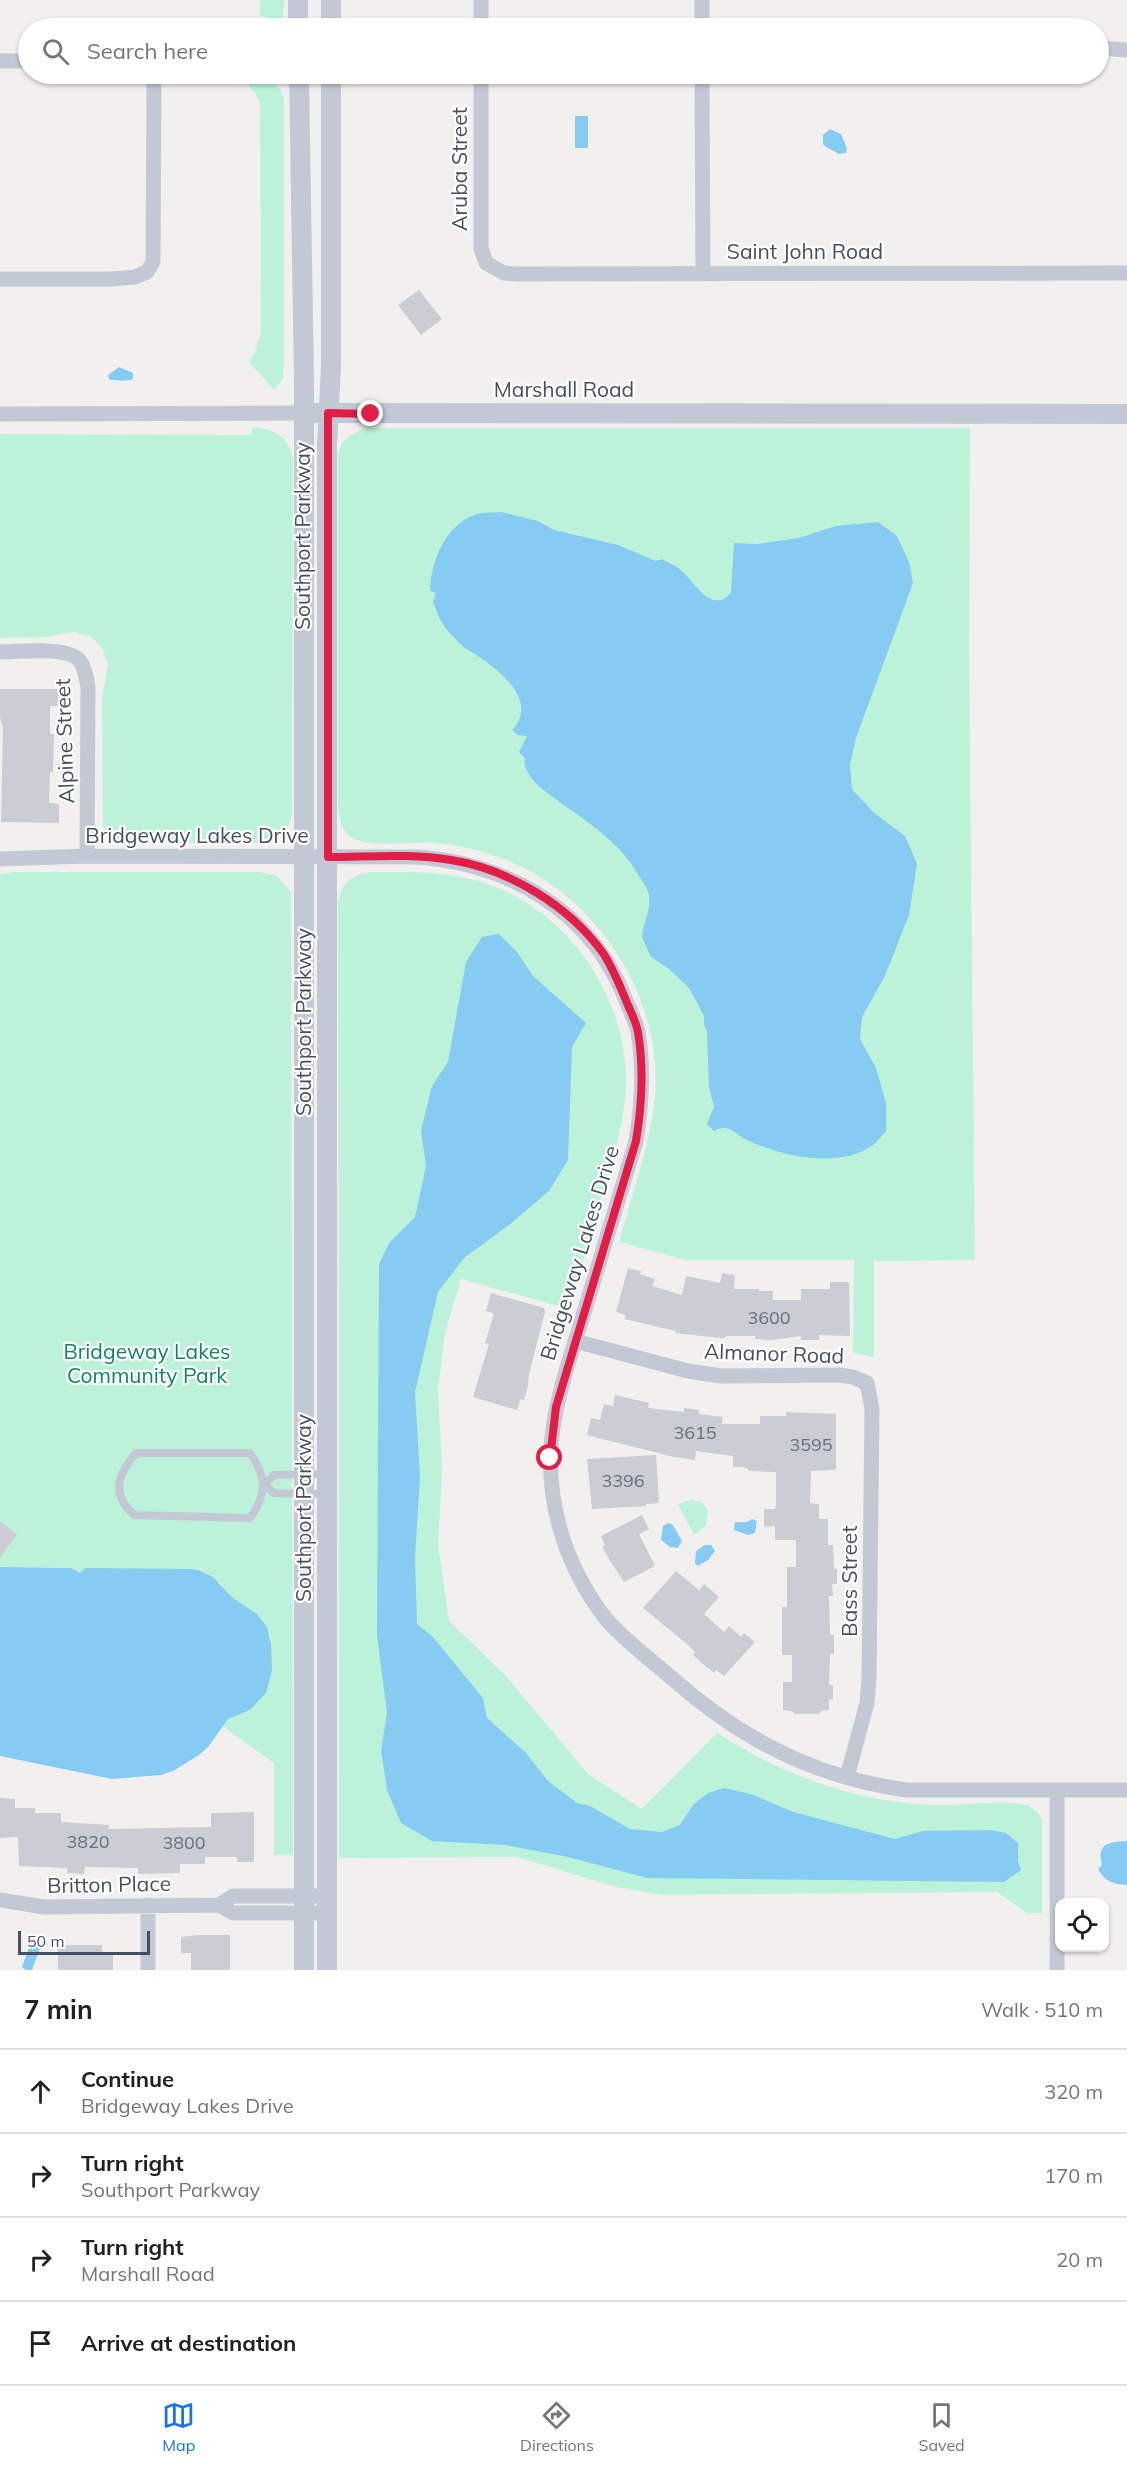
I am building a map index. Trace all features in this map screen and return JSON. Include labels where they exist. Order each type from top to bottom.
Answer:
[{"type":"street","points":[[298,0],[298,18]]},
{"type":"street","points":[[331,0],[331,18]]},
{"type":"street","points":[[481,0],[481,18]]},
{"type":"street","points":[[702,0],[702,18]]},
{"type":"street","points":[[1109,49],[1127,50]]},
{"type":"street","points":[[0,61],[18,61]]},
{"type":"street","points":[[0,279],[112,279],[135,277],[147,272],[153,262],[154,84]]},
{"type":"street","name":"Southport Parkway","points":[[299,84],[303,413],[304,1970]]},
{"type":"street","name":"Southport Parkway","points":[[327,1970],[328,413],[331,365],[331,84]]},
{"type":"street","name":"Aruba Street","points":[[481,84],[481,237],[486,263]]},
{"type":"street","points":[[702,84],[703,274]]},
{"type":"street","name":"Saint John Road","points":[[486,263],[504,273],[516,274],[1127,273]]},
{"type":"street","name":"Marshall Road","points":[[0,414],[1127,414]]},
{"type":"street","name":"Alpine Street","points":[[0,652],[67,653],[80,661],[88,687],[87,856]]},
{"type":"street","name":"Bridgeway Lakes Drive","points":[[0,859],[87,856],[418,857],[450,860],[499,873],[541,896],[577,925],[604,954],[620,986],[638,1030],[642,1072],[641,1109],[636,1141],[556,1407],[550,1458],[552,1489],[558,1521],[568,1557],[583,1584],[607,1619],[707,1709],[746,1735],[779,1753],[810,1766],[877,1786],[906,1790],[1127,1791]]},
{"type":"street","name":"Almanor Road","points":[[575,1341],[688,1371],[721,1376],[839,1375],[853,1377],[867,1383]]},
{"type":"street","name":"Bass Street","points":[[848,1777],[867,1703],[870,1671],[872,1409],[867,1383]]},
{"type":"street","points":[[1057,1791],[1057,1970]]},
{"type":"street","name":"Britton Place","points":[[0,1900],[44,1907],[219,1905],[232,1896],[304,1904],[327,1904]]},
{"type":"street","points":[[148,1905],[148,1970]]},
{"type":"lane","points":[[328,1484],[304,1484],[274,1475],[264,1485],[260,1504],[250,1518],[134,1515],[119,1496],[124,1466],[136,1453],[250,1453],[260,1466],[264,1485],[274,1493],[304,1484],[328,1484]]},
{"type":"green space","points":[[260,0],[284,0],[283,18],[269,18],[260,15]]},
{"type":"green space","points":[[249,84],[275,84],[284,100],[284,365],[283,379],[274,390],[249,362],[261,333],[260,102]]},
{"type":"green space","points":[[252,428],[267,429],[279,435],[288,444],[293,458],[292,811],[290,823],[280,836],[264,843],[116,842],[107,836],[103,827],[102,698],[108,665],[103,649],[92,637],[75,632],[44,637],[0,638],[0,434],[251,435]]},
{"type":"green space","points":[[371,428],[970,428],[969,653],[975,1260],[874,1261],[874,1357],[853,1353],[854,1260],[686,1260],[619,1242],[653,1115],[655,1059],[648,1022],[635,986],[617,953],[594,923],[567,896],[537,875],[487,853],[445,844],[364,842],[350,836],[344,829],[338,805],[338,455],[346,439],[359,431]]},
{"type":"green space","name":"Bridgeway Lakes Community Park","points":[[14,872],[260,872],[277,876],[291,892],[293,1855],[274,1855],[274,1763],[221,1725],[228,1719],[241,1714],[271,1643],[270,1635],[257,1614],[233,1598],[219,1582],[80,1573],[71,1568],[0,1567],[0,874]]},
{"type":"green space","points":[[371,872],[459,876],[501,889],[529,904],[576,946],[594,972],[609,1000],[619,1030],[625,1061],[625,1100],[618,1139],[569,1309],[461,1279],[445,1333],[438,1389],[442,1471],[438,1545],[449,1621],[505,1675],[589,1775],[642,1809],[717,1733],[767,1762],[820,1784],[847,1792],[904,1803],[944,1805],[1008,1803],[1030,1806],[1038,1813],[1042,1821],[1042,1913],[1027,1913],[997,1892],[662,1895],[613,1886],[517,1857],[339,1858],[338,906],[341,892],[347,882]]},
{"type":"green space","points":[[691,1500],[702,1502],[708,1511],[706,1526],[694,1535],[678,1504]]},
{"type":"water","points":[[575,116],[588,116],[588,148],[575,148]]},
{"type":"water","points":[[830,129],[841,134],[847,148],[846,153],[838,154],[823,144],[823,135]]},
{"type":"water","points":[[119,367],[133,373],[133,379],[109,379],[108,375]]},
{"type":"water","points":[[501,512],[538,521],[554,530],[618,545],[656,561],[662,559],[681,570],[705,595],[718,601],[731,592],[734,543],[757,544],[799,538],[836,526],[878,522],[897,536],[909,562],[913,583],[856,738],[850,764],[852,789],[874,813],[905,836],[917,864],[909,915],[884,978],[862,1017],[860,1039],[876,1068],[886,1103],[886,1131],[873,1145],[859,1153],[843,1157],[808,1158],[773,1150],[743,1138],[726,1128],[714,1131],[707,1124],[714,1107],[709,1087],[707,1031],[704,1016],[689,988],[669,969],[651,957],[642,937],[649,909],[647,888],[630,862],[608,838],[541,788],[532,778],[525,766],[525,758],[519,752],[527,736],[518,735],[512,730],[520,718],[521,706],[518,695],[500,673],[463,646],[448,631],[433,602],[436,593],[430,591],[433,569],[447,537],[454,528],[474,515]]},
{"type":"water","points":[[499,934],[517,952],[533,976],[586,1023],[572,1047],[568,1160],[549,1191],[509,1225],[464,1258],[438,1292],[415,1392],[420,1477],[415,1557],[417,1624],[432,1636],[483,1698],[487,1718],[526,1753],[548,1781],[577,1803],[590,1806],[630,1829],[662,1832],[680,1825],[693,1805],[708,1793],[724,1788],[751,1794],[793,1812],[895,1839],[923,1831],[990,1830],[1006,1833],[1018,1843],[1018,1861],[1021,1870],[1004,1882],[647,1878],[568,1857],[505,1845],[432,1841],[401,1823],[387,1790],[381,1751],[387,1713],[377,1635],[379,1264],[389,1243],[415,1217],[426,1166],[421,1131],[432,1086],[448,1062],[466,962],[482,937]]},
{"type":"water","points":[[752,1519],[757,1521],[755,1533],[748,1535],[734,1530],[735,1522],[747,1522]]},
{"type":"water","points":[[668,1523],[673,1525],[682,1541],[678,1548],[670,1547],[661,1540],[663,1526]]},
{"type":"water","points":[[705,1545],[711,1545],[715,1551],[708,1560],[698,1566],[695,1563],[696,1551]]},
{"type":"water","points":[[0,1567],[71,1568],[80,1573],[86,1568],[189,1569],[198,1570],[213,1577],[233,1598],[257,1614],[267,1627],[271,1643],[272,1671],[266,1693],[250,1710],[228,1719],[208,1747],[199,1755],[173,1771],[161,1775],[112,1779],[0,1756]]},
{"type":"water","points":[[1127,1841],[1127,1885],[1107,1880],[1098,1869],[1102,1865],[1101,1852],[1106,1845]]},
{"type":"water","points":[[31,1942],[41,1946],[32,1970],[26,1970],[22,1967]]},
{"type":"building","points":[[419,290],[442,319],[421,335],[398,305]]},
{"type":"building","points":[[0,689],[58,689],[58,706],[50,706],[50,734],[54,734],[49,803],[59,804],[59,823],[1,822],[3,728],[0,718]]},
{"type":"building","points":[[628,1268],[641,1271],[640,1274],[655,1279],[652,1286],[682,1295],[686,1276],[720,1283],[722,1273],[735,1275],[734,1289],[773,1291],[773,1300],[801,1300],[801,1289],[830,1289],[830,1282],[849,1282],[850,1336],[819,1335],[819,1340],[801,1340],[801,1336],[771,1340],[755,1339],[755,1336],[720,1338],[675,1333],[676,1331],[624,1319],[626,1315],[616,1312]]},
{"type":"building","points":[[491,1293],[544,1308],[545,1312],[524,1400],[521,1399],[517,1410],[473,1397],[489,1344],[485,1343],[494,1314],[486,1311]]},
{"type":"building","points":[[615,1395],[649,1403],[648,1408],[684,1412],[684,1408],[699,1410],[699,1414],[723,1417],[722,1424],[760,1424],[760,1416],[786,1416],[786,1412],[836,1414],[836,1468],[835,1470],[811,1471],[810,1503],[819,1504],[819,1519],[828,1519],[828,1545],[833,1545],[834,1569],[837,1569],[837,1584],[832,1584],[833,1596],[829,1596],[830,1635],[834,1635],[834,1654],[830,1654],[829,1685],[833,1685],[833,1700],[829,1699],[829,1710],[821,1711],[819,1714],[795,1714],[792,1711],[783,1710],[783,1682],[792,1682],[792,1655],[782,1655],[782,1607],[787,1607],[787,1567],[796,1567],[796,1540],[775,1540],[775,1526],[764,1527],[764,1509],[775,1509],[776,1472],[748,1471],[743,1467],[733,1467],[733,1456],[696,1451],[695,1460],[674,1457],[587,1435],[591,1418],[600,1420],[604,1404],[613,1406]]},
{"type":"building","points":[[656,1455],[659,1503],[646,1504],[646,1506],[592,1509],[587,1459]]},
{"type":"building","points":[[642,1515],[649,1529],[639,1534],[655,1566],[624,1582],[602,1546],[605,1545],[601,1536]]},
{"type":"building","points":[[0,1521],[17,1534],[0,1558]]},
{"type":"building","points":[[676,1571],[699,1590],[704,1584],[719,1597],[704,1614],[724,1632],[729,1626],[741,1637],[744,1633],[755,1642],[724,1676],[716,1670],[714,1673],[703,1664],[693,1655],[695,1652],[687,1644],[643,1608]]},
{"type":"building","points":[[0,1798],[15,1799],[15,1808],[35,1808],[35,1813],[61,1813],[61,1822],[109,1825],[109,1829],[211,1827],[211,1813],[254,1812],[254,1862],[237,1862],[237,1857],[205,1857],[205,1864],[180,1864],[180,1873],[138,1874],[138,1868],[85,1867],[84,1874],[67,1873],[67,1868],[19,1866],[18,1837],[0,1838]]},
{"type":"building","points":[[230,1935],[230,1970],[191,1970],[191,1953],[181,1953],[181,1937]]},
{"type":"building","points":[[58,1945],[102,1945],[102,1952],[113,1952],[113,1970],[58,1970]]},
{"type":"route","points":[[371,414],[328,413],[328,857],[418,857],[450,860],[499,873],[541,896],[577,925],[604,954],[638,1030],[642,1072],[641,1109],[636,1141],[556,1407],[550,1458]]}]
